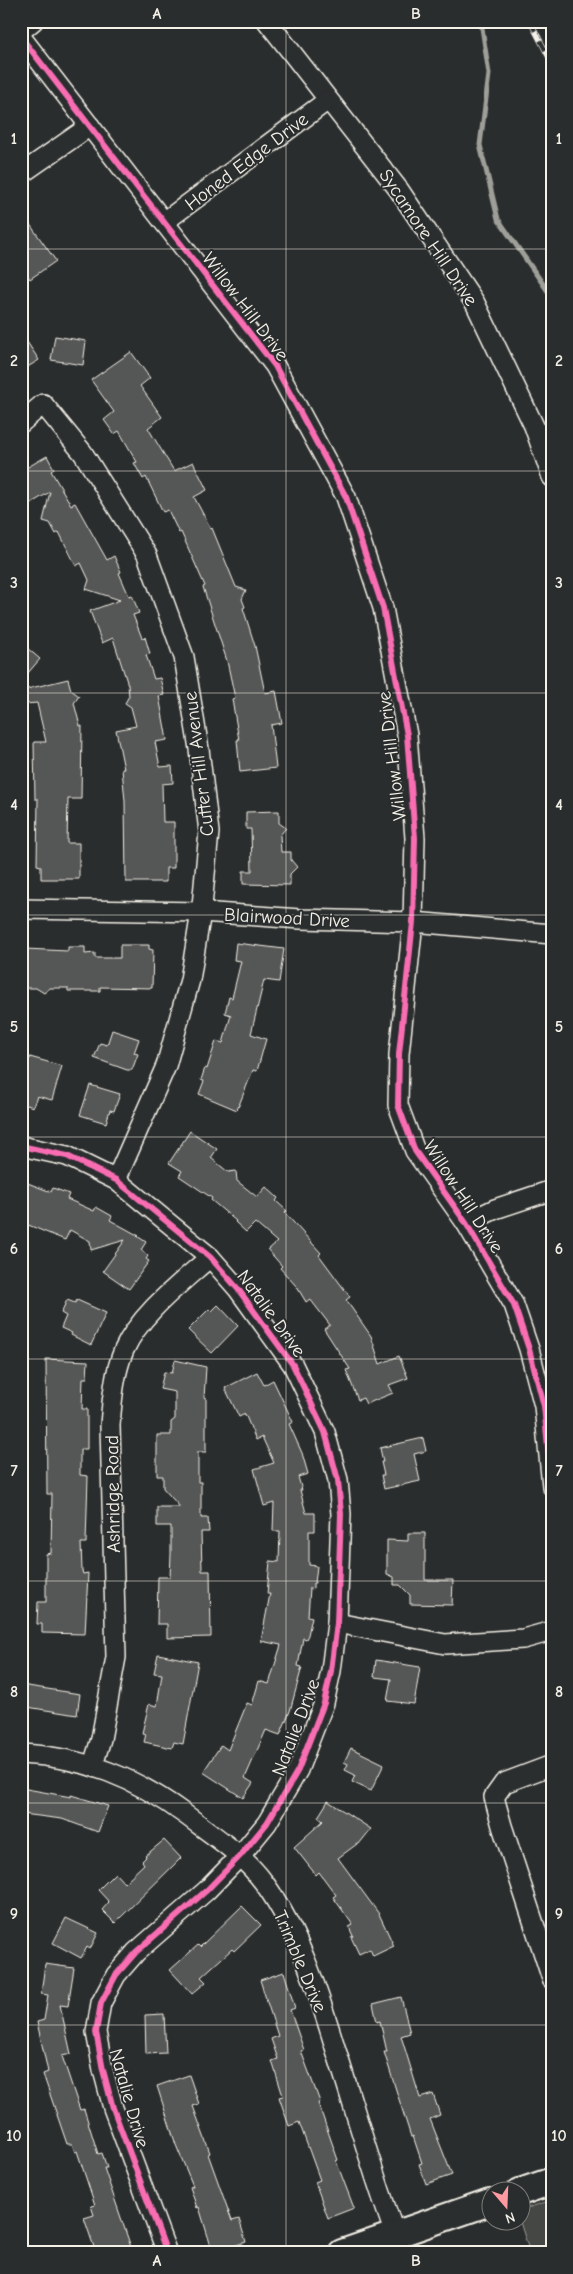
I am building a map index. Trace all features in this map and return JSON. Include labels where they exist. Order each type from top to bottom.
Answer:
[{"type":"main road","points":[[530,2189],[552,2181]]},
{"type":"main road","points":[[342,2253],[398,2243],[480,2206]]},
{"type":"street","points":[[21,30],[33,21]]},
{"type":"street","name":"Sycamore Hill Drive","points":[[267,21],[399,190],[475,303],[534,426],[552,477]]},
{"type":"street","name":"Willow Hill Drive","points":[[21,37],[275,366],[346,497],[383,608],[407,735],[415,838],[414,922],[399,1054],[398,1105],[415,1151],[466,1223],[514,1305],[548,1406],[552,1486]]},
{"type":"street","name":"Honed Edge Drive","points":[[164,222],[328,100]]},
{"type":"street","points":[[21,174],[90,126]]},
{"type":"street","name":"Cutter Hill Avenue","points":[[21,423],[43,404],[83,453],[147,554],[184,657],[199,749],[209,832],[202,912],[190,980],[166,1066],[116,1180]]},
{"type":"street","name":"Blairwood Drive","points":[[21,909],[202,912],[300,919],[414,922],[552,934]]},
{"type":"street","name":"Natalie Drive","points":[[21,1146],[67,1156],[116,1180],[210,1257],[238,1289],[293,1365],[325,1432],[338,1480],[341,1514],[337,1623],[331,1671],[324,1703],[298,1770],[267,1823],[240,1856],[207,1890],[136,1952],[116,1975],[101,2003],[96,2032],[102,2070],[113,2108],[167,2253]]},
{"type":"street","points":[[466,1223],[496,1209],[552,1190]]},
{"type":"street","name":"Ashridge Road","points":[[93,1765],[101,1739],[116,1657],[110,1425],[113,1391],[124,1350],[137,1329],[156,1306],[210,1257]]},
{"type":"street","points":[[337,1623],[445,1644],[523,1638],[552,1631]]},
{"type":"street","name":"Trimble Drive","points":[[21,1754],[93,1765],[134,1782],[171,1804],[240,1856],[264,1884],[286,1918],[301,1949],[323,2008],[398,2243]]},
{"type":"street","points":[[552,1765],[504,1783],[494,1797],[502,1826],[546,1940],[552,1979]]},
{"type":"shaded area","points":[[552,2200],[552,2253],[530,2253],[523,2232],[530,2232],[530,2207]]},
{"type":"building","points":[[21,212],[56,261],[30,279],[21,266]]},
{"type":"building","points":[[21,333],[39,360],[21,371]]},
{"type":"building","points":[[55,336],[86,341],[83,365],[51,360]]},
{"type":"building","points":[[131,352],[150,378],[140,386],[162,417],[148,428],[174,471],[193,462],[207,490],[194,497],[212,528],[236,587],[246,590],[242,599],[245,607],[243,608],[255,646],[265,693],[276,691],[282,723],[271,725],[276,768],[240,772],[237,740],[239,740],[232,699],[235,698],[227,661],[203,587],[205,586],[181,532],[179,533],[168,510],[163,512],[146,477],[143,479],[134,463],[137,462],[119,431],[114,434],[104,420],[114,412],[91,380]]},
{"type":"building","points":[[47,456],[54,469],[51,471],[71,505],[75,503],[107,560],[114,556],[129,596],[132,595],[139,613],[133,615],[142,638],[145,637],[150,654],[146,655],[154,679],[160,678],[164,695],[159,696],[167,740],[155,742],[160,767],[172,766],[173,783],[162,784],[163,822],[174,822],[174,868],[166,868],[166,882],[126,882],[125,801],[122,769],[124,769],[116,730],[136,726],[131,707],[125,703],[129,696],[128,685],[113,638],[102,643],[90,611],[120,600],[86,589],[89,580],[81,563],[76,566],[59,532],[56,534],[50,523],[43,521],[50,492],[21,509],[21,471]]},
{"type":"building","points":[[21,643],[40,659],[21,681]]},
{"type":"building","points":[[68,679],[71,690],[79,696],[74,703],[80,726],[82,726],[81,799],[68,799],[67,843],[79,843],[79,879],[41,879],[41,866],[37,865],[38,799],[35,799],[34,742],[46,742],[37,703],[26,704],[23,690]]},
{"type":"building","points":[[279,811],[279,823],[286,828],[280,835],[281,852],[291,852],[291,860],[297,867],[290,874],[290,885],[243,884],[243,871],[252,871],[251,829],[246,829],[246,812]]},
{"type":"building","points":[[236,943],[284,949],[279,982],[264,980],[251,1034],[266,1039],[257,1071],[253,1070],[237,1110],[199,1094],[204,1081],[201,1080],[205,1068],[207,1069],[216,1041],[223,1043],[231,1015],[225,1013],[229,997],[232,998],[241,961],[234,960]]},
{"type":"building","points":[[120,945],[149,945],[149,949],[153,950],[152,988],[100,987],[100,991],[68,991],[68,988],[50,988],[44,993],[36,988],[25,988],[25,949],[68,951],[68,947],[85,947],[85,954],[95,953],[95,958],[120,958]]},
{"type":"building","points":[[112,1030],[139,1039],[134,1053],[138,1054],[132,1070],[127,1070],[94,1058],[100,1043],[107,1045]]},
{"type":"building","points":[[21,1057],[30,1059],[30,1057],[62,1066],[52,1100],[37,1096],[33,1107],[21,1103]]},
{"type":"building","points":[[90,1085],[120,1094],[114,1111],[110,1110],[106,1123],[80,1115]]},
{"type":"building","points":[[190,1131],[217,1149],[211,1158],[228,1172],[236,1171],[237,1181],[257,1197],[266,1187],[278,1198],[276,1201],[287,1211],[285,1213],[321,1253],[319,1255],[350,1297],[346,1300],[371,1336],[380,1364],[399,1356],[408,1378],[389,1385],[393,1393],[366,1404],[363,1398],[358,1400],[346,1370],[350,1369],[324,1329],[330,1325],[310,1299],[306,1302],[297,1287],[280,1268],[282,1266],[268,1250],[277,1242],[255,1223],[246,1232],[211,1200],[212,1198],[179,1176],[182,1171],[169,1163]]},
{"type":"building","points":[[25,1182],[51,1192],[53,1188],[69,1194],[67,1199],[94,1211],[96,1207],[112,1216],[110,1220],[146,1242],[141,1250],[148,1256],[146,1259],[149,1261],[129,1289],[103,1271],[125,1240],[91,1250],[90,1241],[70,1230],[65,1240],[21,1222],[21,1183],[25,1184]]},
{"type":"building","points":[[67,1300],[75,1303],[77,1300],[106,1313],[91,1345],[61,1328],[66,1316],[61,1313]]},
{"type":"building","points":[[218,1305],[238,1326],[212,1353],[188,1330],[209,1309],[211,1312]]},
{"type":"building","points":[[46,1359],[88,1361],[87,1378],[83,1378],[82,1409],[87,1409],[87,1449],[80,1449],[80,1475],[88,1476],[86,1543],[81,1543],[82,1571],[83,1574],[88,1573],[85,1634],[42,1633],[42,1624],[37,1624],[38,1602],[46,1602],[46,1554],[51,1553],[52,1494],[47,1494]]},
{"type":"building","points":[[175,1360],[206,1367],[204,1398],[206,1397],[206,1452],[198,1452],[198,1482],[201,1482],[201,1518],[208,1518],[209,1532],[201,1532],[202,1571],[210,1571],[211,1637],[167,1638],[167,1624],[157,1624],[158,1577],[170,1577],[171,1526],[157,1526],[157,1507],[180,1507],[163,1488],[163,1476],[157,1476],[157,1435],[171,1435],[171,1422],[175,1419],[175,1392],[160,1389],[164,1372],[172,1373]]},
{"type":"building","points":[[257,1372],[264,1385],[273,1380],[293,1422],[289,1424],[302,1453],[308,1474],[298,1477],[302,1490],[300,1490],[306,1513],[315,1513],[315,1531],[309,1531],[309,1565],[317,1566],[315,1583],[313,1583],[313,1589],[310,1588],[308,1616],[312,1617],[308,1635],[306,1639],[303,1638],[298,1666],[302,1667],[290,1711],[280,1735],[266,1730],[245,1778],[253,1783],[243,1798],[203,1772],[221,1745],[228,1750],[247,1703],[252,1705],[259,1681],[269,1684],[281,1645],[261,1641],[270,1594],[267,1594],[270,1561],[279,1562],[280,1531],[273,1531],[274,1503],[264,1506],[254,1469],[274,1463],[262,1437],[256,1440],[245,1414],[239,1417],[225,1388]]},
{"type":"building","points":[[423,1438],[426,1451],[414,1454],[420,1481],[384,1489],[381,1475],[384,1475],[381,1462],[383,1462],[380,1448]]},
{"type":"building","points":[[408,1533],[425,1533],[425,1580],[453,1580],[452,1605],[410,1604],[410,1595],[400,1585],[394,1585],[394,1577],[387,1574],[387,1540],[408,1541]]},
{"type":"building","points":[[158,1654],[198,1662],[183,1744],[174,1742],[172,1748],[144,1742],[146,1734],[142,1733],[149,1704],[157,1706],[162,1674],[154,1673]]},
{"type":"building","points":[[376,1660],[420,1667],[414,1704],[387,1701],[391,1679],[374,1677]]},
{"type":"building","points":[[21,1685],[80,1694],[77,1715],[21,1706]]},
{"type":"building","points":[[351,1748],[384,1764],[371,1791],[352,1782],[355,1775],[345,1770],[348,1764],[344,1762]]},
{"type":"building","points":[[21,1788],[71,1797],[71,1795],[108,1806],[98,1832],[62,1819],[23,1814],[21,1812]]},
{"type":"building","points":[[328,1801],[371,1829],[359,1844],[338,1858],[379,1914],[394,1946],[373,1956],[370,1949],[359,1954],[351,1937],[353,1936],[349,1927],[353,1925],[333,1897],[336,1895],[319,1872],[316,1875],[294,1847],[323,1821],[318,1817]]},
{"type":"building","points":[[164,1840],[181,1858],[115,1923],[102,1910],[109,1902],[98,1890],[115,1873],[124,1883],[144,1864],[142,1861],[145,1856]]},
{"type":"building","points":[[242,1906],[261,1925],[234,1951],[232,1949],[201,1977],[206,1982],[192,1994],[170,1970],[198,1945],[200,1947]]},
{"type":"building","points":[[66,1918],[98,1933],[90,1949],[87,1947],[81,1958],[53,1943]]},
{"type":"building","points":[[45,1964],[74,1968],[68,2006],[60,2005],[71,2054],[62,2056],[80,2110],[84,2109],[98,2154],[102,2153],[107,2168],[104,2168],[133,2253],[96,2253],[84,2218],[94,2215],[91,2206],[95,2205],[77,2151],[75,2152],[72,2144],[67,2144],[43,2074],[48,2072],[37,2022],[44,2020],[48,1995],[41,1994]]},
{"type":"building","points":[[284,1972],[295,2008],[290,2010],[304,2050],[301,2051],[320,2102],[318,2103],[338,2160],[336,2161],[354,2208],[328,2218],[315,2182],[320,2180],[299,2122],[289,2126],[279,2097],[283,2096],[272,2061],[278,2059],[271,2039],[278,2036],[260,1980]]},
{"type":"building","points":[[401,1997],[410,2033],[401,2036],[420,2098],[433,2094],[440,2115],[430,2119],[452,2175],[426,2184],[419,2164],[422,2163],[413,2136],[411,2137],[384,2052],[387,2052],[380,2021],[377,2022],[373,2004]]},
{"type":"building","points":[[164,2014],[166,2053],[146,2054],[145,2015]]},
{"type":"building","points":[[189,2075],[199,2104],[193,2106],[210,2153],[208,2154],[232,2221],[239,2219],[246,2242],[233,2246],[236,2253],[213,2253],[199,2207],[197,2208],[190,2187],[193,2186],[176,2145],[157,2086]]},
{"type":"waterway","points":[[481,21],[489,74],[480,145],[498,219],[552,297]]},
{"type":"railway","points":[[530,21],[552,63]]},
{"type":"cycle path","points":[[21,37],[275,366],[346,497],[383,608],[407,735],[415,838],[413,922],[399,1054],[398,1105],[415,1151],[466,1223],[514,1305],[529,1349],[544,1406],[552,1486]]},
{"type":"cycle path","points":[[21,1146],[67,1156],[116,1180],[210,1257],[238,1289],[293,1365],[325,1432],[338,1480],[341,1514],[337,1623],[331,1671],[324,1703],[298,1770],[267,1823],[240,1856],[207,1890],[136,1952],[116,1975],[101,2003],[96,2032],[113,2108],[167,2253]]}]
